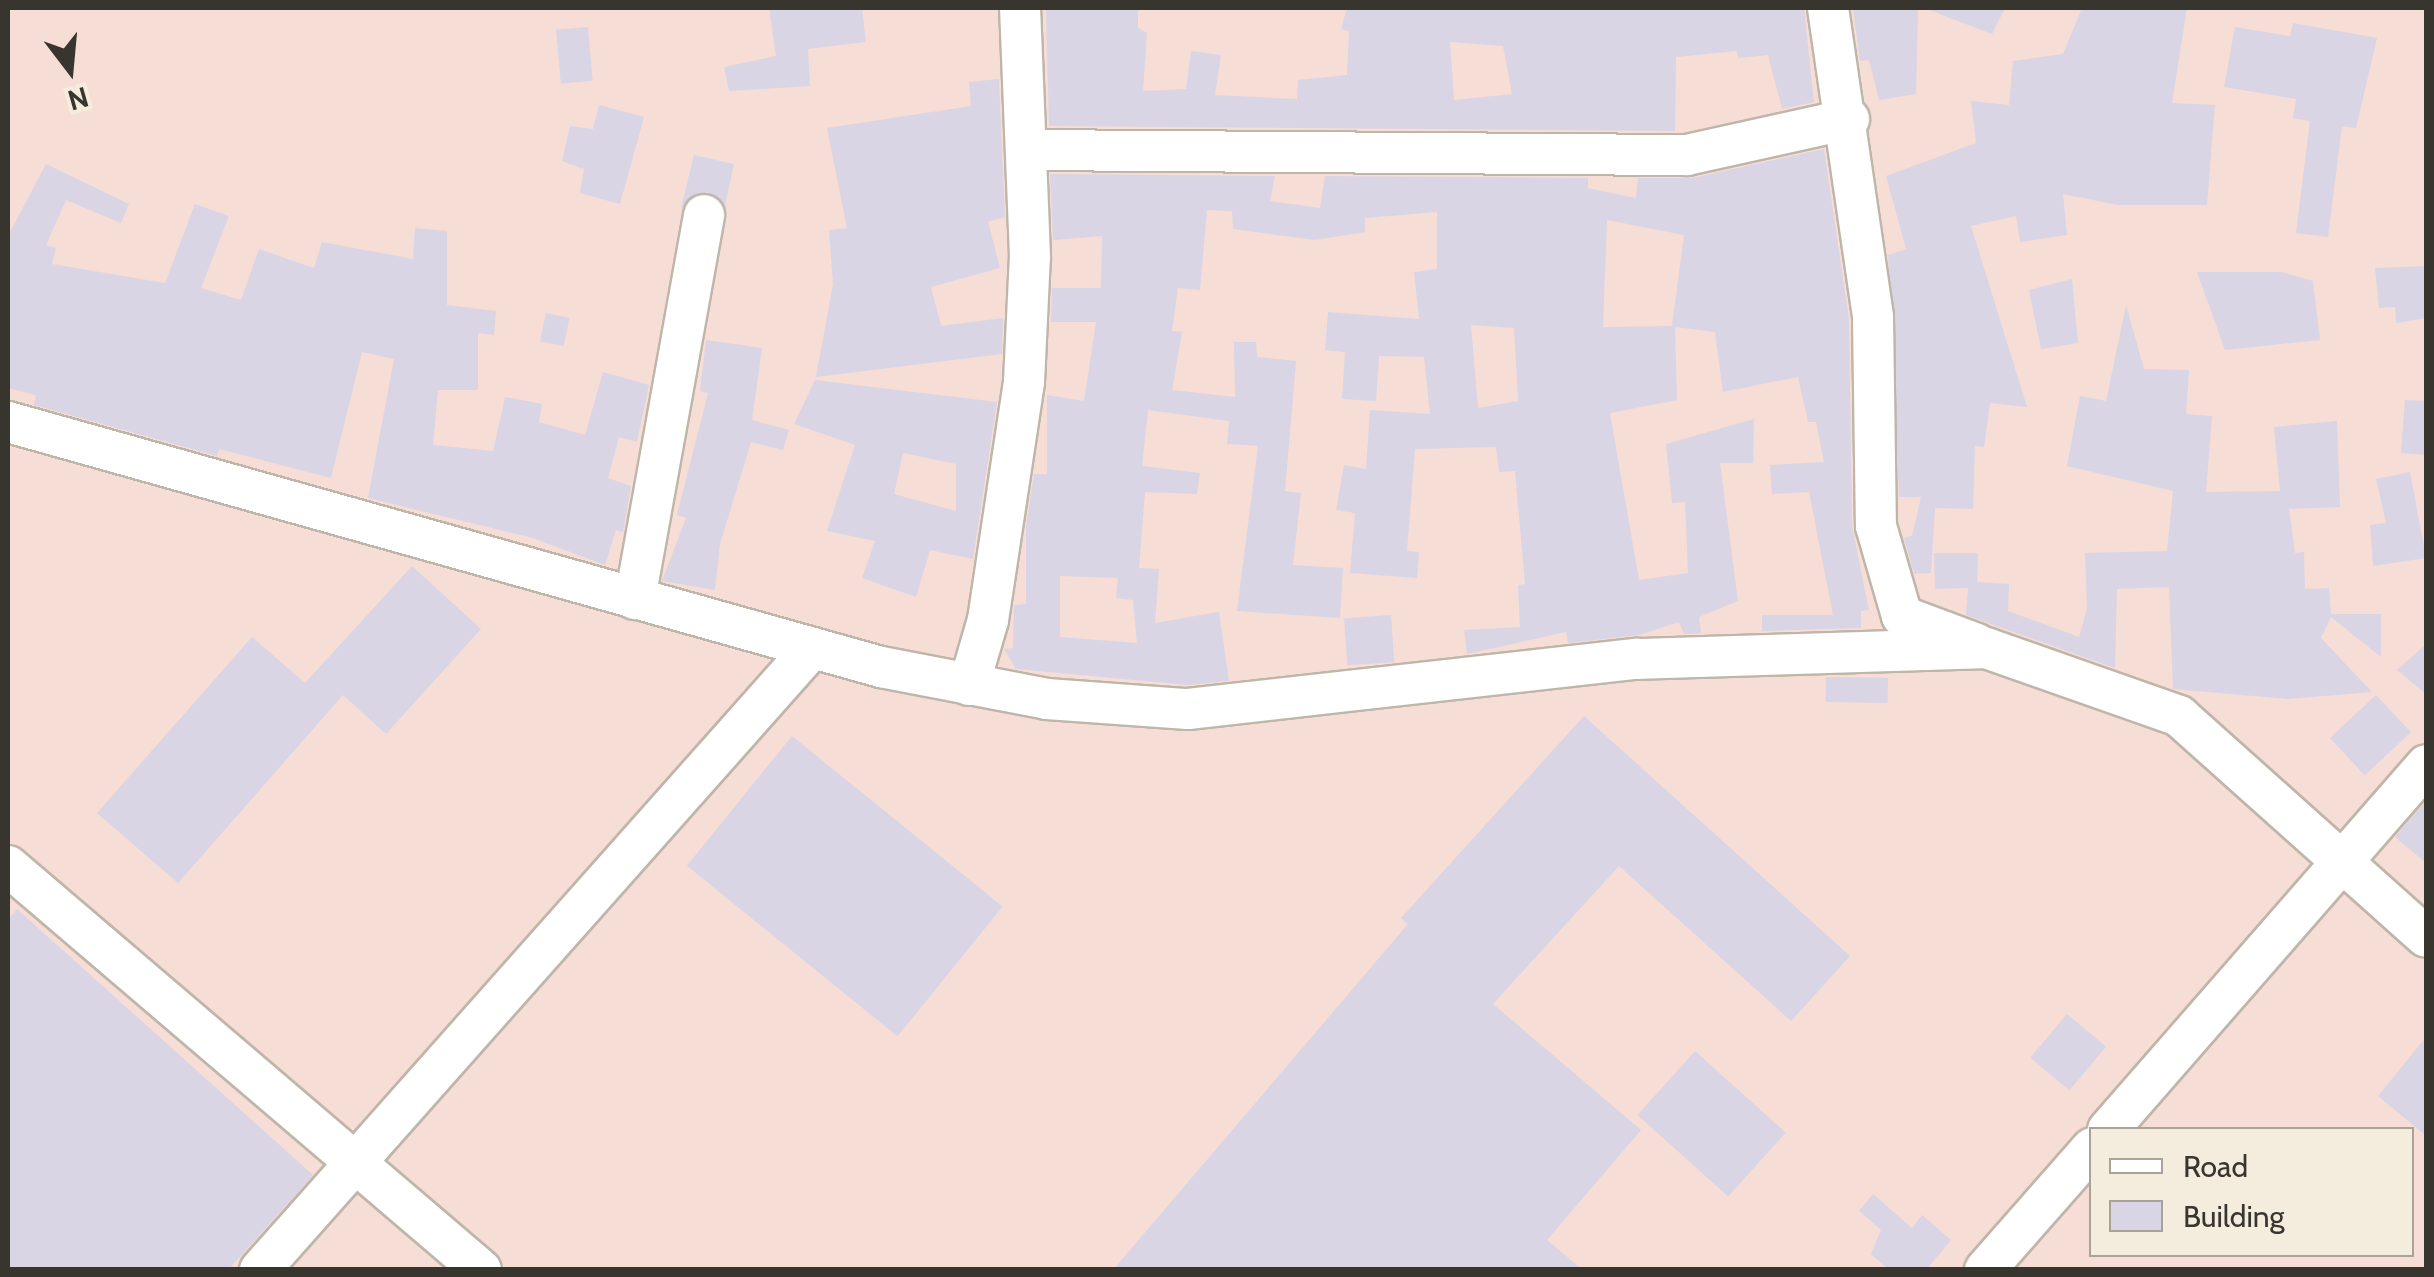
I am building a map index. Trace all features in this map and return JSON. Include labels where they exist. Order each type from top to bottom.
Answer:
[{"type":"street","points":[[969,685],[991,602],[1024,382],[1029,150],[1020,8]]},
{"type":"street","points":[[1828,8],[1849,119],[1873,317],[1876,526],[1902,616],[2179,716],[2426,937]]},
{"type":"street","points":[[1029,150],[1688,154],[1849,119]]},
{"type":"street","points":[[635,598],[704,215]]},
{"type":"street","points":[[8,422],[812,648],[969,685],[1188,708],[1638,659],[1986,648]]},
{"type":"street","points":[[260,1270],[812,648]]},
{"type":"street","points":[[2111,1127],[2426,765]]},
{"type":"street","points":[[8,866],[482,1270]]},
{"type":"street","points":[[1985,1270],[2089,1151]]},
{"type":"shaded area","points":[[8,8],[2426,8],[2426,1269],[8,1269]]},
{"type":"building","points":[[769,8],[862,8],[866,42],[808,49],[810,86],[729,91],[724,67],[776,56]]},
{"type":"building","points":[[1046,8],[1138,8],[1138,28],[1147,33],[1143,91],[1186,89],[1191,51],[1221,55],[1215,95],[1297,99],[1298,80],[1347,75],[1349,31],[1341,29],[1347,8],[1804,8],[1814,102],[1782,109],[1768,55],[1738,58],[1737,51],[1676,57],[1675,131],[1049,126]],"holes":[[[1450,42],[1503,46],[1512,94],[1454,100]]]},
{"type":"building","points":[[1853,8],[1918,8],[1916,94],[1879,100],[1869,60],[1860,61]]},
{"type":"building","points":[[1924,8],[2005,8],[1992,34]]},
{"type":"building","points":[[2082,8],[2187,8],[2172,103],[2215,105],[2207,205],[2118,205],[2063,194],[2067,235],[2020,242],[2016,216],[1971,226],[2027,407],[1990,403],[1984,447],[1975,446],[1973,509],[1935,508],[1931,573],[1914,574],[1904,538],[1912,536],[1921,497],[1899,497],[1888,255],[1906,249],[1886,176],[1976,143],[1971,101],[2009,105],[2013,61],[2063,54]]},
{"type":"building","points":[[2293,23],[2377,38],[2356,128],[2342,126],[2328,237],[2296,233],[2310,121],[2293,118],[2296,99],[2224,87],[2235,27],[2290,36]]},
{"type":"building","points":[[588,27],[593,81],[561,84],[556,30]]},
{"type":"building","points":[[999,79],[1005,217],[988,222],[1000,268],[931,287],[941,326],[1003,318],[1002,354],[816,377],[833,284],[829,230],[847,228],[827,128],[971,106],[969,82]]},
{"type":"building","points":[[599,105],[644,117],[620,204],[580,193],[584,169],[562,161],[570,126],[593,129]]},
{"type":"building","points":[[1824,149],[1849,319],[1852,526],[1869,610],[1861,611],[1861,628],[1762,631],[1762,615],[1833,615],[1809,492],[1772,494],[1770,465],[1824,462],[1816,422],[1808,422],[1798,377],[1723,392],[1715,332],[1675,327],[1677,400],[1610,413],[1639,580],[1688,573],[1685,502],[1672,503],[1666,444],[1754,419],[1753,463],[1720,463],[1738,601],[1699,617],[1701,633],[1684,634],[1679,622],[1639,635],[1568,643],[1566,632],[1467,654],[1464,630],[1520,627],[1518,585],[1525,584],[1515,471],[1499,472],[1496,447],[1415,449],[1407,551],[1419,552],[1417,578],[1350,573],[1355,513],[1336,510],[1344,465],[1366,469],[1370,410],[1430,414],[1424,357],[1379,356],[1376,401],[1342,399],[1345,352],[1325,350],[1328,312],[1419,319],[1414,272],[1437,269],[1437,212],[1365,218],[1365,232],[1315,240],[1233,229],[1232,211],[1207,210],[1200,290],[1178,288],[1172,331],[1182,332],[1172,390],[1235,397],[1234,342],[1256,342],[1257,357],[1296,361],[1285,491],[1301,493],[1293,565],[1343,568],[1340,618],[1237,611],[1258,446],[1227,444],[1229,421],[1148,410],[1142,466],[1200,473],[1197,494],[1145,492],[1139,568],[1159,569],[1155,623],[1219,612],[1229,681],[1188,685],[1016,669],[1004,649],[1013,648],[1014,605],[1026,604],[1026,527],[1034,474],[1047,474],[1047,395],[1084,401],[1096,322],[1051,322],[1052,288],[1101,288],[1102,236],[1053,240],[1050,174],[1275,176],[1270,201],[1320,208],[1325,176],[1588,178],[1588,188],[1636,198],[1638,178],[1692,178]],"holes":[[[1607,220],[1684,235],[1672,326],[1603,327]],[[1471,325],[1514,328],[1518,401],[1478,408]],[[1060,576],[1118,578],[1116,598],[1133,600],[1137,643],[1060,637]]]},
{"type":"building","points":[[694,155],[734,164],[725,205],[707,192],[681,208]]},
{"type":"building","points":[[46,164],[129,204],[121,223],[66,200],[46,245],[56,248],[52,264],[165,283],[195,204],[229,216],[201,288],[241,300],[259,249],[314,268],[322,242],[413,259],[415,228],[447,231],[447,305],[496,311],[494,335],[478,333],[478,390],[438,390],[433,445],[493,451],[505,397],[542,404],[539,422],[585,435],[603,372],[649,385],[637,442],[619,437],[608,478],[631,486],[623,532],[616,530],[605,565],[533,538],[368,498],[394,359],[362,352],[331,478],[219,449],[217,456],[34,405],[36,395],[8,388],[8,236]]},
{"type":"building","points":[[2426,266],[2426,318],[2396,323],[2395,307],[2379,308],[2375,268]]},
{"type":"building","points":[[2197,272],[2282,272],[2313,281],[2320,340],[2225,350]]},
{"type":"building","points":[[2072,279],[2078,343],[2041,349],[2029,290]]},
{"type":"building","points":[[2126,305],[2144,369],[2189,370],[2186,414],[2212,416],[2206,492],[2280,491],[2274,427],[2337,421],[2340,507],[2289,509],[2295,553],[2304,552],[2305,589],[2329,588],[2331,614],[2381,614],[2381,657],[2331,617],[2321,638],[2372,692],[2288,699],[2173,689],[2169,587],[2117,589],[2115,668],[1966,615],[1968,588],[1935,589],[1934,553],[1978,553],[1977,582],[2009,584],[2008,611],[2079,637],[2087,609],[2085,553],[2167,551],[2173,491],[2067,466],[2080,396],[2106,401]]},
{"type":"building","points":[[546,313],[569,318],[563,346],[540,341]]},
{"type":"building","points":[[706,340],[762,348],[752,420],[789,430],[783,450],[751,442],[720,544],[715,590],[662,581],[686,518],[677,515],[708,393],[700,391]]},
{"type":"building","points":[[815,380],[997,402],[973,559],[930,550],[916,597],[862,578],[875,541],[827,531],[855,445],[794,424]],"holes":[[[903,453],[956,464],[956,511],[894,494]]]},
{"type":"building","points":[[2405,400],[2426,401],[2426,455],[2401,453]]},
{"type":"building","points":[[2410,472],[2426,558],[2373,566],[2370,525],[2386,523],[2376,479]]},
{"type":"building","points":[[412,566],[481,629],[386,734],[343,695],[178,883],[97,813],[252,637],[305,683]]},
{"type":"building","points":[[1391,615],[1394,662],[1347,665],[1344,618]]},
{"type":"building","points":[[2426,644],[2426,694],[2397,670]]},
{"type":"building","points":[[1826,677],[1888,678],[1888,703],[1826,702]]},
{"type":"building","points":[[2376,695],[2411,732],[2365,775],[2330,738]]},
{"type":"building","points":[[1584,716],[1850,956],[1791,1021],[1619,866],[1493,1004],[1641,1130],[1547,1240],[1583,1270],[1113,1270],[1408,924],[1401,918]]},
{"type":"building","points":[[792,736],[1003,907],[898,1036],[687,866]]},
{"type":"building","points":[[2426,801],[2426,863],[2395,837]]},
{"type":"building","points":[[17,909],[313,1175],[228,1270],[8,1270],[8,920]]},
{"type":"building","points":[[2067,1014],[2106,1047],[2069,1090],[2030,1058]]},
{"type":"building","points":[[2426,1037],[2426,1136],[2378,1096]]},
{"type":"building","points":[[1695,1051],[1786,1133],[1728,1197],[1637,1115]]},
{"type":"building","points":[[1873,1194],[1912,1228],[1922,1215],[1951,1240],[1926,1270],[1889,1270],[1871,1254],[1881,1230],[1859,1211]]}]
